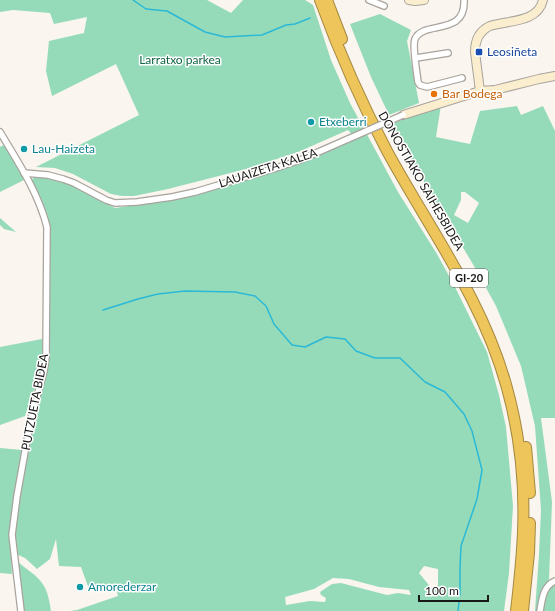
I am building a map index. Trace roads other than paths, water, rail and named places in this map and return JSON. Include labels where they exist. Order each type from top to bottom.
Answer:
[{"type":"highway","name":"DONOSTIAKO SAIHESBIDEA","points":[[320,0],[334,38],[366,109],[388,151],[474,300],[488,332],[501,369],[516,427],[522,477],[523,533],[516,611]]},
{"type":"highway","name":"DONOSTIAKO SAIHESBIDEA","points":[[327,0],[358,77],[377,117],[410,178],[477,292],[508,367],[522,426],[529,476],[530,534],[523,611]]},
{"type":"street","points":[[369,0],[384,6]]},
{"type":"street","points":[[409,0],[424,0]]},
{"type":"street","points":[[462,78],[427,87],[420,85],[418,82],[414,42],[419,33],[423,31],[442,27],[455,22],[463,12],[464,0]]},
{"type":"street","points":[[480,92],[475,52],[475,45],[480,35],[490,26],[522,19],[533,14],[538,10],[543,0]]},
{"type":"street","points":[[416,58],[448,53]]},
{"type":"street","name":"LAUAIZETA KALEA","points":[[24,173],[48,175],[68,181],[115,203],[137,202],[172,197],[187,194],[300,160],[403,115],[480,92],[496,90],[555,76]]},
{"type":"street","name":"PUTZUETA BIDEA","points":[[0,132],[30,185],[43,212],[46,227],[46,357],[44,371],[31,418],[17,496],[12,535],[21,611]]},
{"type":"street","points":[[30,185],[30,177],[34,173]]},
{"type":"street","points":[[540,611],[547,587],[555,581]]},
{"type":"waterway","points":[[133,0],[146,9],[167,11],[205,32],[225,37],[262,35],[286,25],[295,24],[310,18]]},
{"type":"waterway","points":[[103,310],[158,294],[185,291],[235,292],[255,296],[266,306],[274,324],[292,345],[305,347],[326,337],[345,339],[356,351],[375,358],[400,358],[425,382],[445,392],[464,414],[472,431],[482,470],[477,499],[461,546],[460,595]]},
{"type":"waterway","points":[[458,611],[459,602]]},
{"type":"place","name":"Leosiñeta","points":[[479,52]]},
{"type":"place","name":"Bar Bodega","points":[[434,94]]},
{"type":"place","name":"Etxeberri","points":[[311,122]]},
{"type":"place","name":"Lau-Haizeta","points":[[24,149]]},
{"type":"place","name":"Amorederzar","points":[[80,587]]},
{"type":"park label","name":"Larratxo parkea","points":[[180,60]]}]
